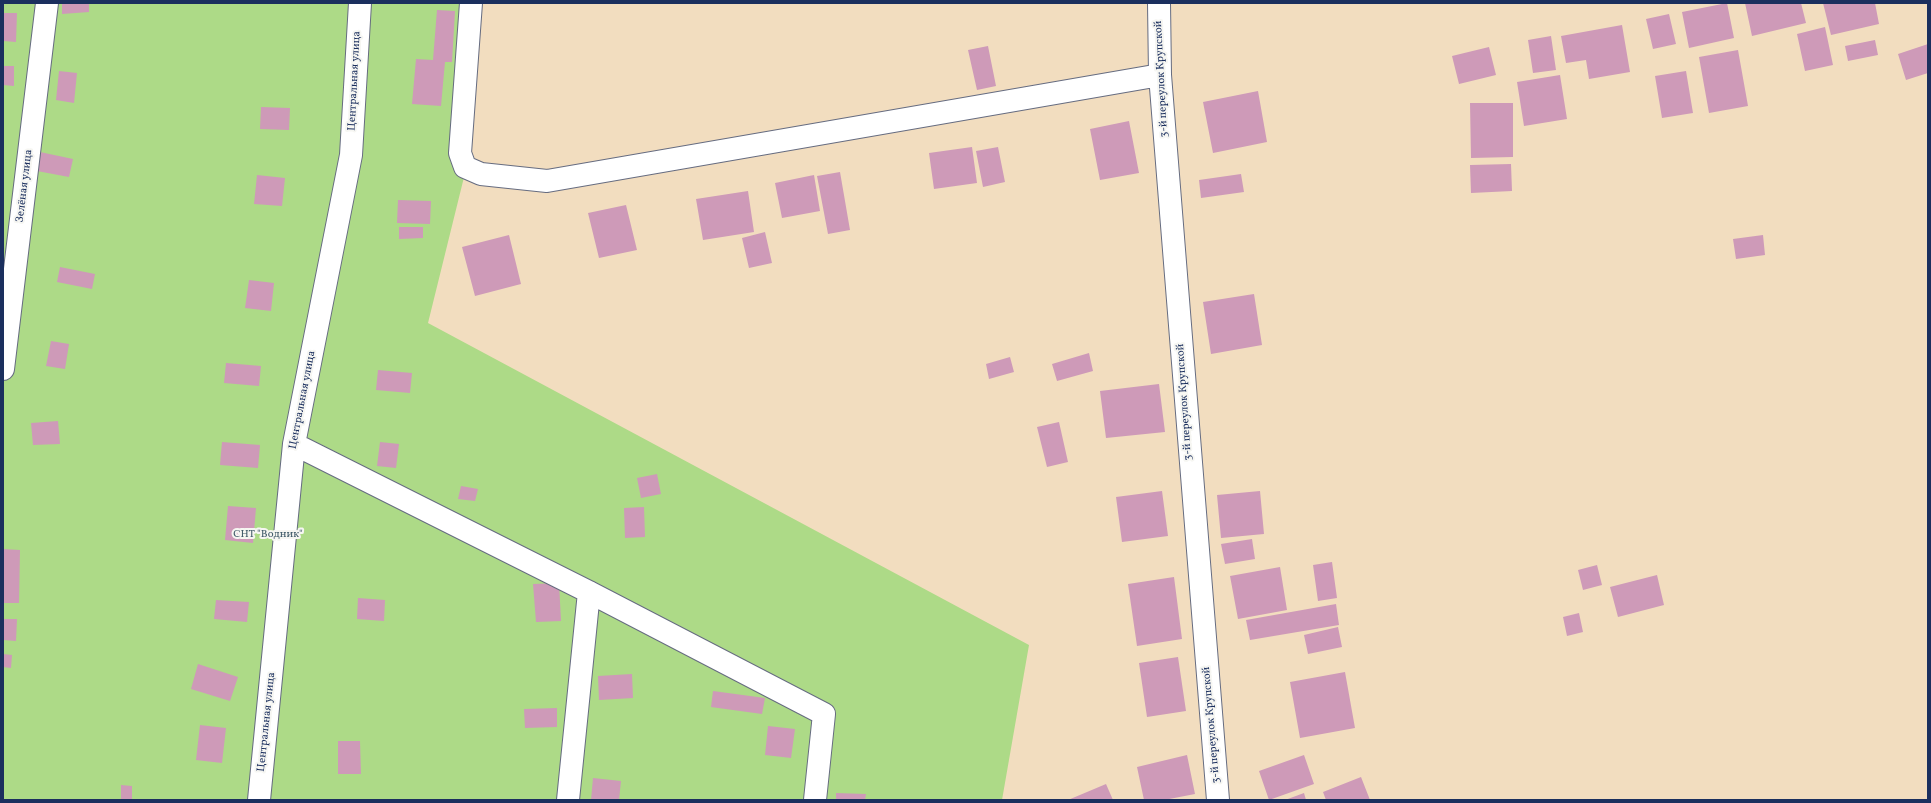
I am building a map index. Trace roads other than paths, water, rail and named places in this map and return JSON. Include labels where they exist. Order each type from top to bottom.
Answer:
[{"type":"street","name":"Зелёная улица","points":[[3,369],[47,3]]},
{"type":"street","name":"Центральная улица","points":[[259,800],[294,444],[351,155],[360,3]]},
{"type":"street","points":[[471,3],[460,153],[465,167],[481,174],[532,179],[555,179],[1160,75]]},
{"type":"street","name":"3-й переулок Крупской","points":[[1160,3],[1160,75],[1218,800]]},
{"type":"street","points":[[294,444],[589,592],[824,714],[816,800]]},
{"type":"street","points":[[568,800],[589,592]]},
{"type":"park label","name":"СНТ \"Водник\"","points":[[268,535]]}]
